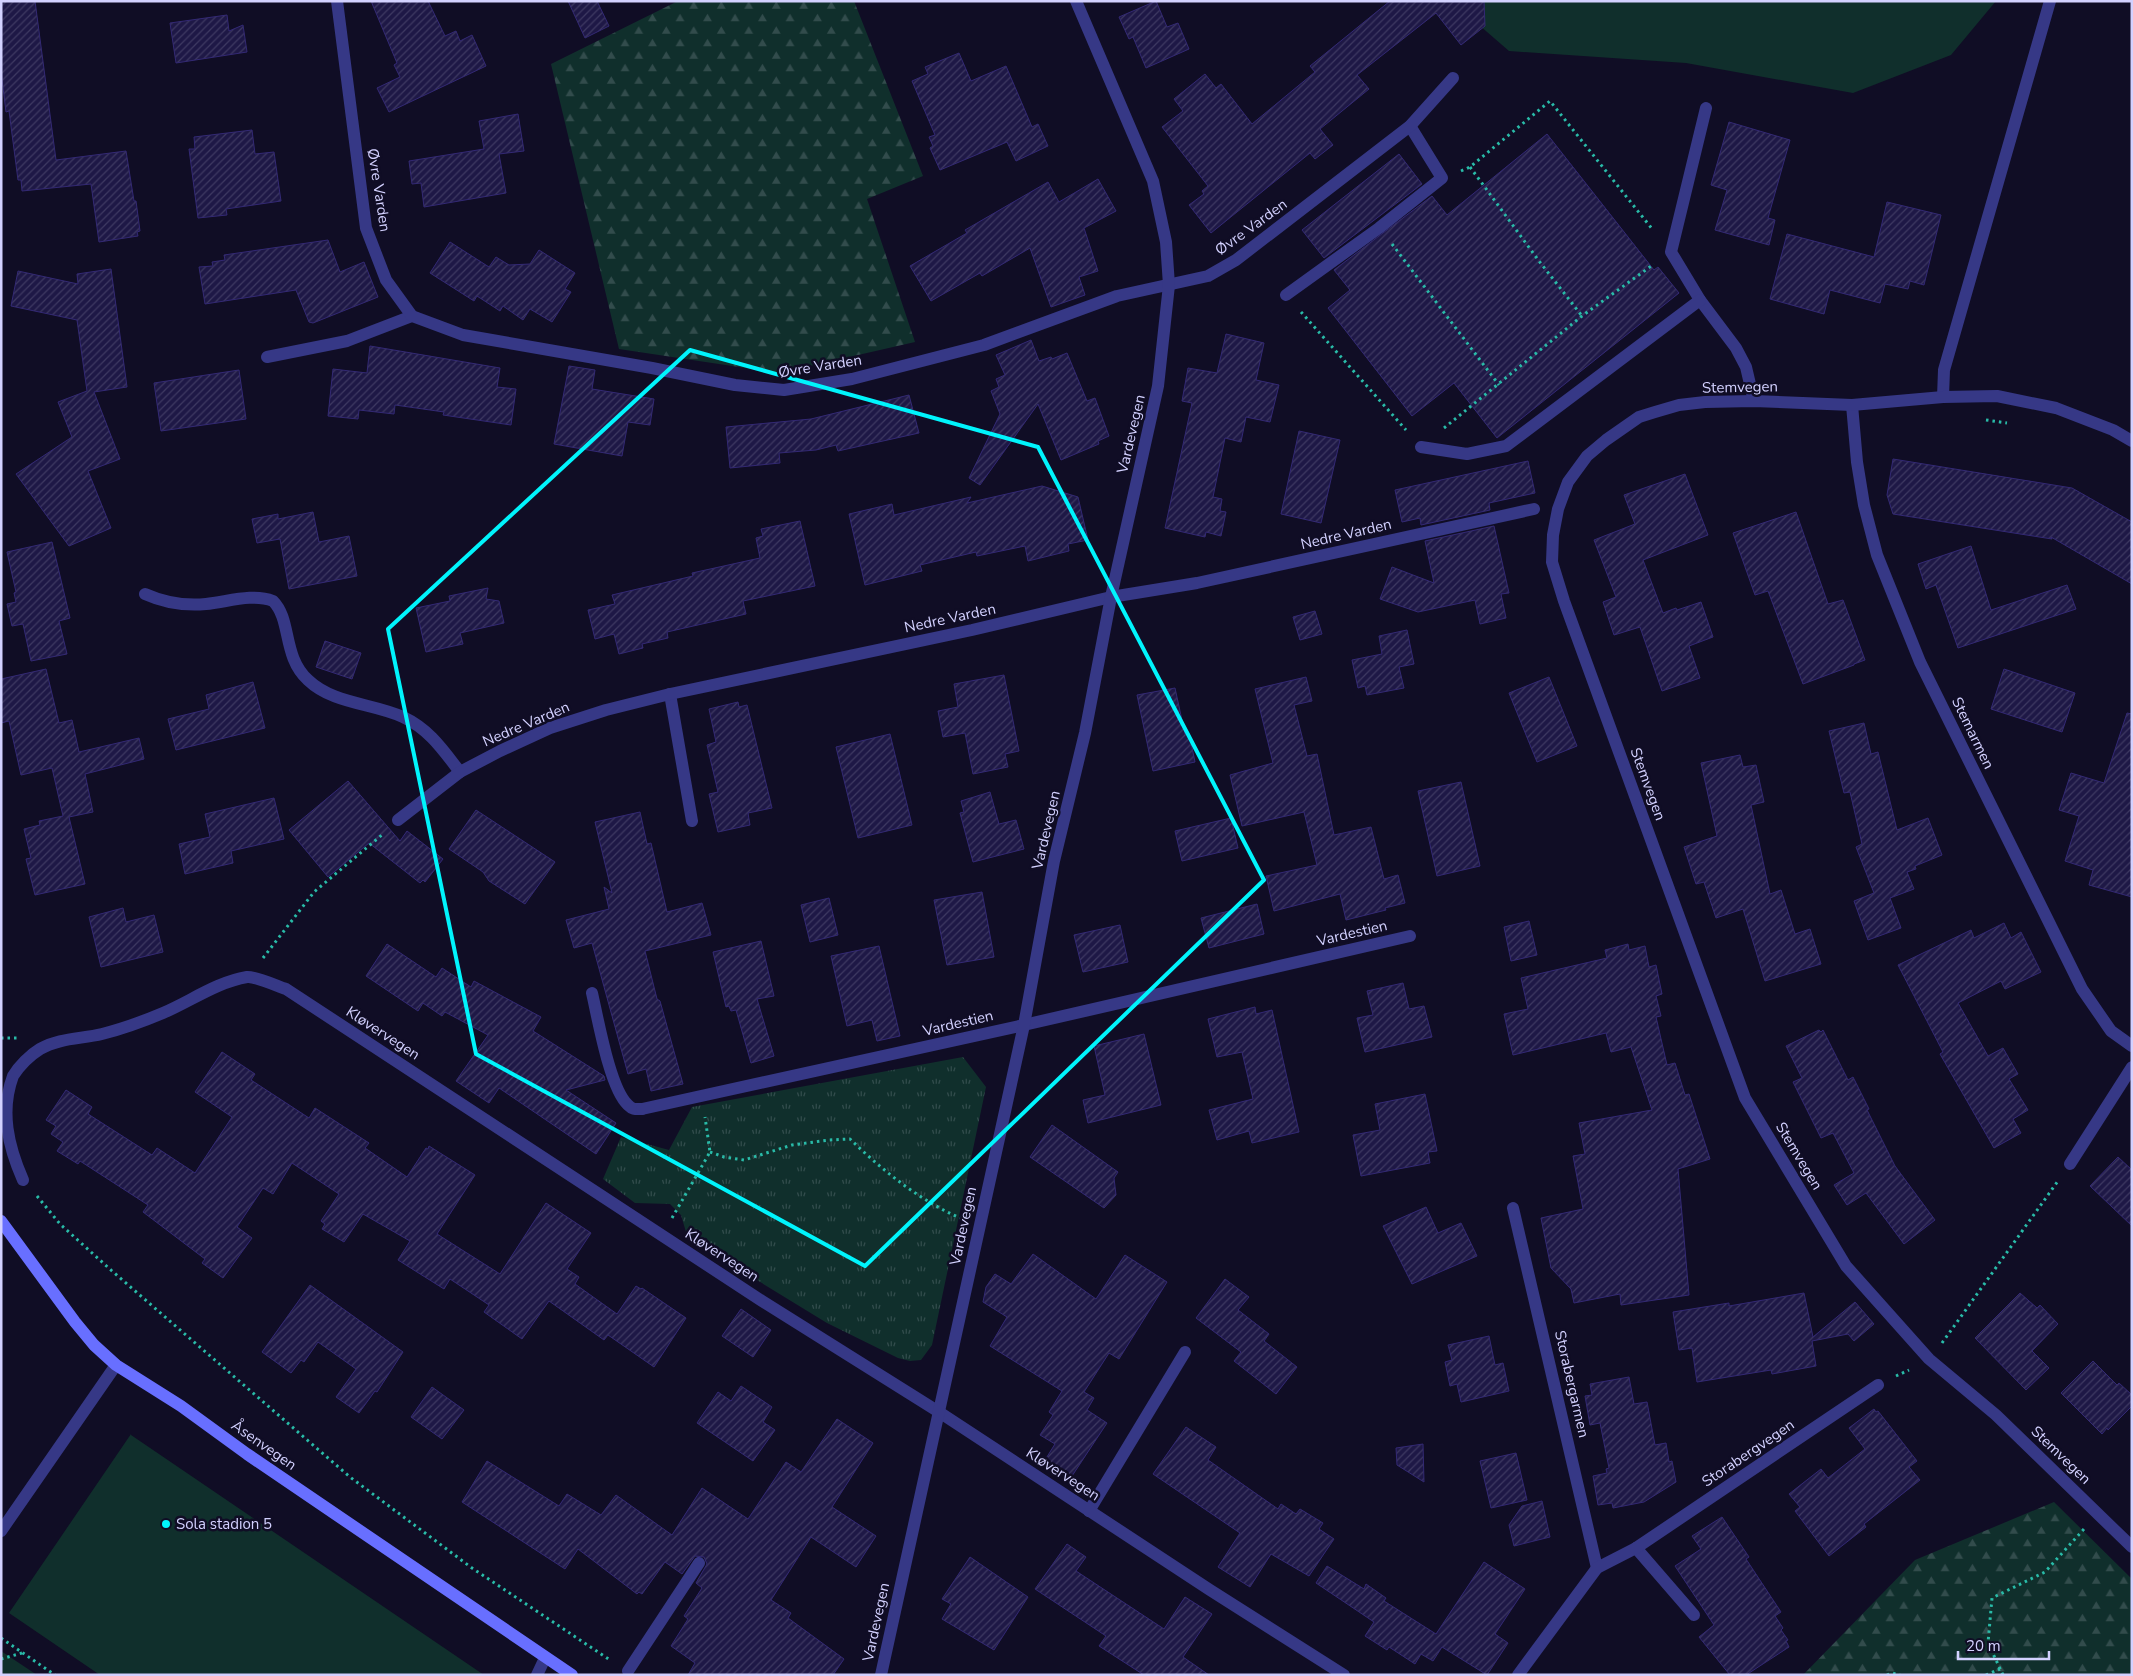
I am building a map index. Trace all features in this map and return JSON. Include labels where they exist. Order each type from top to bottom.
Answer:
[{"type":"street","name":"Øvre Varden","points":[[337,1],[366,228],[386,280],[412,316],[464,335],[652,368],[735,385],[784,390],[852,379],[984,346],[1117,296],[1208,276],[1236,260],[1410,126],[1453,78]]},
{"type":"street","name":"Vardevegen","points":[[881,1675],[1024,1025],[1054,861],[1085,733],[1112,597],[1158,386],[1169,285],[1166,242],[1153,181],[1076,1]]},
{"type":"street","points":[[1944,397],[1944,370],[2050,1]]},
{"type":"street","points":[[1706,108],[1671,252],[1700,300],[1736,348],[1746,367],[1754,401]]},
{"type":"street","points":[[1286,295],[1379,228],[1442,178],[1410,126]]},
{"type":"street","points":[[1421,446],[1467,454],[1506,446],[1700,300]]},
{"type":"street","points":[[267,357],[347,341],[412,316]]},
{"type":"street","name":"Stemvegen","points":[[2132,441],[2113,430],[2056,408],[1997,396],[1944,397],[1852,405],[1754,401],[1705,402],[1663,410],[1639,417],[1587,456],[1565,489],[1558,509],[1553,535],[1552,562],[1567,611],[1745,1098],[1846,1266],[1930,1359],[1996,1415],[2132,1547]]},
{"type":"street","name":"Stemarmen","points":[[1852,405],[1857,462],[1864,505],[1878,555],[1920,662],[2082,989],[2110,1030],[2132,1046]]},
{"type":"street","name":"Nedre Varden","points":[[398,820],[460,772],[550,728],[606,710],[670,694],[962,632],[1112,597],[1216,579],[1534,509]]},
{"type":"street","points":[[145,594],[161,601],[178,604],[205,604],[258,598],[272,601],[280,612],[292,659],[308,680],[331,695],[379,708],[403,717],[417,725],[436,740],[460,772]]},
{"type":"street","points":[[670,694],[692,821]]},
{"type":"street","name":"Vardestien","points":[[592,993],[608,1059],[619,1093],[627,1105],[634,1110],[1024,1025],[1410,936]]},
{"type":"street","points":[[23,1180],[10,1149],[3,1124],[2,1103],[8,1084],[20,1065],[39,1050],[60,1041],[120,1029],[163,1013],[210,990],[248,976]]},
{"type":"street","name":"Kløvervegen","points":[[248,976],[286,989],[762,1301],[939,1412],[1344,1675]]},
{"type":"street","points":[[2070,1164],[2132,1067]]},
{"type":"street","name":"Storabergarmen","points":[[1513,1208],[1597,1568]]},
{"type":"street","name":"Åsenvegen","points":[[1,1221],[75,1322],[94,1345],[116,1365],[180,1406],[247,1454],[572,1675]]},
{"type":"street","points":[[1089,1511],[1185,1352]]},
{"type":"street","points":[[1,1531],[116,1365]]},
{"type":"street","name":"Storabergvegen","points":[[1518,1675],[1597,1568],[1636,1548],[1878,1385]]},
{"type":"street","points":[[1636,1548],[1694,1615]]},
{"type":"street","points":[[628,1671],[699,1563]]},
{"type":"street","points":[[537,1675],[545,1658]]},
{"type":"path","points":[[1286,295],[1421,446],[1582,316],[1671,252],[1550,101],[1470,167],[1442,178]]},
{"type":"path","points":[[1470,167],[1582,316]]},
{"type":"path","points":[[1379,228],[1499,384]]},
{"type":"path","points":[[1979,420],[2015,424]]},
{"type":"path","points":[[248,976],[314,892],[356,858],[398,820]]},
{"type":"path","points":[[661,1235],[710,1152],[703,1096]]},
{"type":"path","points":[[710,1152],[724,1157],[744,1160],[792,1145],[850,1139],[866,1156],[890,1175],[943,1210],[980,1224]]},
{"type":"path","points":[[1878,1385],[1930,1359],[2070,1164]]},
{"type":"path","points":[[23,1180],[60,1224],[350,1477],[511,1595],[628,1671]]},
{"type":"path","points":[[1936,1335],[1942,1343]]},
{"type":"path","points":[[2003,1675],[1988,1643],[1992,1598],[2045,1572],[2097,1513]]},
{"type":"path","points":[[1,1638],[55,1675]]},
{"type":"path","points":[[1,1659],[23,1653]]},
{"type":"path","points":[[1986,1675],[2000,1669]]},
{"type":"path","points":[[1886,1675],[1892,1673],[1900,1675]]},
{"type":"highlighted area","points":[[690,350],[1038,447],[1264,880],[865,1266],[476,1054],[388,629]]},
{"type":"green space","points":[[678,1],[854,1],[923,176],[867,199],[915,342],[779,373],[619,349],[551,64]]},
{"type":"green space","points":[[1479,1],[1996,1],[1951,55],[1853,93],[1686,63],[1509,51],[1479,25]]},
{"type":"green space","points":[[963,1057],[986,1087],[932,1345],[921,1360],[910,1361],[898,1358],[827,1323],[752,1277],[686,1232],[681,1215],[670,1204],[635,1203],[603,1179],[621,1137],[669,1150],[692,1107]]},
{"type":"green space","name":"Sola stadion 5","points":[[131,1434],[484,1675],[100,1675],[9,1613]]},
{"type":"green space","points":[[2054,1502],[2132,1579],[2132,1675],[1803,1675],[1915,1560]]},
{"type":"green space","points":[[1,1651],[37,1675],[1,1675]]},
{"type":"building","points":[[1,1],[35,1],[56,160],[126,151],[134,201],[136,201],[140,231],[137,232],[138,236],[99,242],[91,184],[22,191],[21,180],[18,180],[9,111],[6,112],[1,71]]},
{"type":"building","points":[[371,1],[428,1],[445,36],[456,31],[460,41],[472,35],[486,66],[389,112],[377,88],[400,77],[394,65],[397,63]]},
{"type":"building","points":[[568,1],[597,1],[609,26],[585,38]]},
{"type":"building","points":[[1156,1],[1167,27],[1178,23],[1189,49],[1146,68],[1133,37],[1129,39],[1119,17]]},
{"type":"building","points":[[1390,1],[1484,1],[1485,26],[1461,45],[1436,13],[1357,75],[1369,89],[1320,129],[1333,145],[1315,159],[1310,153],[1211,233],[1189,205],[1204,194],[1202,191],[1208,186],[1162,127],[1183,111],[1174,99],[1205,74],[1216,88],[1221,84],[1252,124],[1315,72],[1310,66]]},
{"type":"building","points":[[227,15],[229,31],[243,25],[247,52],[176,63],[170,23]]},
{"type":"building","points":[[959,53],[971,81],[1006,66],[1032,127],[1038,124],[1048,146],[1016,161],[1007,142],[940,170],[930,148],[933,146],[929,137],[935,135],[912,81],[928,74],[925,67]]},
{"type":"building","points":[[518,114],[524,151],[499,154],[506,193],[424,207],[421,183],[412,184],[409,161],[484,149],[479,121]]},
{"type":"building","points":[[1729,122],[1790,140],[1768,218],[1775,220],[1769,245],[1715,230],[1727,190],[1711,185]]},
{"type":"building","points":[[252,130],[255,154],[274,152],[281,201],[226,209],[227,215],[198,218],[189,149],[195,149],[194,137]]},
{"type":"building","points":[[1547,134],[1654,270],[1658,267],[1679,293],[1497,438],[1454,383],[1412,416],[1328,308],[1350,290],[1334,270],[1432,196],[1447,215]]},
{"type":"building","points":[[1399,154],[1422,184],[1324,258],[1302,230]]},
{"type":"building","points":[[1098,179],[1116,211],[1084,228],[1098,271],[1079,277],[1085,295],[1051,307],[1030,248],[982,276],[980,273],[931,301],[910,266],[967,233],[965,230],[1048,182],[1059,202]]},
{"type":"building","points":[[1887,202],[1941,215],[1924,285],[1910,281],[1908,289],[1885,284],[1880,303],[1830,290],[1824,314],[1770,299],[1787,234],[1874,257]]},
{"type":"building","points":[[328,240],[340,272],[364,262],[378,297],[313,323],[309,322],[296,290],[205,304],[199,267],[213,266],[212,262],[225,260],[224,255]]},
{"type":"building","points":[[450,242],[489,267],[496,257],[509,265],[530,264],[539,250],[575,273],[565,289],[571,292],[552,322],[530,309],[523,320],[503,306],[500,311],[477,296],[474,301],[430,273]]},
{"type":"building","points":[[111,269],[127,387],[94,392],[120,459],[88,471],[111,528],[69,546],[16,474],[72,437],[58,402],[87,391],[77,320],[11,306],[18,271],[78,284],[77,274]]},
{"type":"building","points":[[1226,334],[1264,343],[1256,380],[1279,385],[1270,422],[1246,417],[1241,442],[1225,438],[1213,497],[1222,499],[1220,511],[1226,512],[1221,536],[1206,532],[1205,537],[1165,528],[1192,403],[1182,401],[1188,368],[1217,373]]},
{"type":"building","points":[[1031,340],[1039,361],[1051,357],[1052,359],[1067,353],[1087,401],[1095,398],[1109,436],[1098,441],[1099,444],[1061,460],[1038,404],[980,485],[969,478],[1000,414],[991,391],[999,387],[996,379],[1005,375],[996,355]]},
{"type":"building","points":[[370,346],[500,368],[497,387],[516,389],[511,425],[443,415],[444,412],[395,405],[394,414],[359,410],[358,419],[328,416],[333,369],[367,373]]},
{"type":"building","points":[[569,366],[595,370],[592,389],[654,399],[650,425],[628,422],[622,456],[554,444]]},
{"type":"building","points":[[239,370],[246,419],[161,431],[154,383]]},
{"type":"building","points":[[909,395],[919,433],[838,451],[836,445],[816,450],[779,453],[780,463],[730,468],[726,427],[811,419]]},
{"type":"building","points":[[1299,431],[1340,440],[1321,523],[1281,514]]},
{"type":"building","points":[[1893,459],[2072,488],[2132,522],[2132,584],[2051,537],[2052,539],[1893,514],[1887,495]]},
{"type":"building","points":[[1528,461],[1535,493],[1489,503],[1490,510],[1421,525],[1420,518],[1402,522],[1395,490]]},
{"type":"building","points":[[1685,474],[1708,535],[1643,560],[1663,613],[1701,602],[1713,637],[1689,646],[1700,678],[1662,691],[1640,627],[1614,635],[1603,602],[1616,597],[1594,540],[1635,524],[1624,495]]},
{"type":"building","points":[[1042,486],[1078,497],[1088,540],[1068,544],[1069,551],[1028,561],[1025,546],[977,556],[976,552],[920,565],[922,571],[865,585],[849,514],[892,504],[894,515],[971,497],[967,503]]},
{"type":"building","points":[[313,512],[319,542],[349,536],[357,576],[289,589],[280,539],[257,543],[252,519],[278,514],[278,519]]},
{"type":"building","points":[[1796,512],[1828,604],[1843,600],[1865,660],[1803,684],[1768,591],[1755,595],[1733,533]]},
{"type":"building","points":[[800,521],[815,586],[743,601],[746,614],[667,632],[668,638],[642,644],[643,648],[619,654],[614,634],[595,639],[588,610],[615,604],[612,595],[693,576],[692,573],[760,558],[756,538],[763,536],[761,529]]},
{"type":"building","points":[[1494,526],[1509,593],[1501,594],[1506,618],[1480,624],[1475,600],[1418,612],[1380,599],[1392,567],[1434,583],[1425,541]]},
{"type":"building","points":[[52,542],[70,618],[59,621],[67,654],[31,661],[23,624],[12,626],[7,604],[16,602],[14,593],[16,592],[7,552]]},
{"type":"building","points":[[1971,546],[1991,610],[2067,585],[2076,609],[1958,648],[1936,585],[1926,589],[1918,564]]},
{"type":"building","points":[[488,588],[486,599],[499,601],[504,623],[460,633],[463,644],[426,652],[416,608],[450,601],[449,596]]},
{"type":"building","points":[[1315,611],[1322,634],[1300,640],[1293,617]]},
{"type":"building","points":[[1407,630],[1414,664],[1399,667],[1404,688],[1367,695],[1365,686],[1358,688],[1352,660],[1382,654],[1379,636]]},
{"type":"building","points":[[325,641],[361,653],[352,679],[316,667]]},
{"type":"building","points":[[46,669],[59,723],[72,720],[79,752],[139,738],[144,759],[85,774],[93,812],[69,817],[85,884],[35,895],[26,859],[31,858],[24,829],[40,825],[39,821],[63,816],[52,768],[21,775],[9,721],[1,723],[1,679]]},
{"type":"building","points":[[2004,669],[2075,693],[2062,732],[1991,709]]},
{"type":"building","points":[[1004,675],[1019,751],[1005,754],[1008,767],[973,774],[965,733],[943,737],[938,711],[958,707],[954,684]]},
{"type":"building","points":[[1306,677],[1312,701],[1294,705],[1307,756],[1317,754],[1334,835],[1371,827],[1384,879],[1398,875],[1405,903],[1346,920],[1340,894],[1274,911],[1266,876],[1317,865],[1304,812],[1242,826],[1230,775],[1273,763],[1255,689]]},
{"type":"building","points":[[1549,677],[1577,746],[1537,762],[1509,693]]},
{"type":"building","points":[[253,682],[265,728],[176,750],[168,719],[209,709],[206,695]]},
{"type":"building","points":[[1175,688],[1185,734],[1189,733],[1195,762],[1153,771],[1137,695]]},
{"type":"building","points":[[738,702],[739,707],[747,705],[772,808],[748,813],[750,825],[718,832],[709,794],[718,792],[707,745],[716,742],[709,709]]},
{"type":"building","points":[[2127,713],[2132,714],[2132,897],[2089,885],[2093,870],[2065,861],[2079,816],[2059,810],[2071,773],[2104,783]]},
{"type":"building","points":[[1864,723],[1871,754],[1878,752],[1897,830],[1928,818],[1942,855],[1915,866],[1916,869],[1907,872],[1914,889],[1890,898],[1901,928],[1868,940],[1854,901],[1874,893],[1856,847],[1862,844],[1850,792],[1844,793],[1829,731]]},
{"type":"building","points":[[890,734],[912,825],[858,838],[836,747]]},
{"type":"building","points":[[1740,755],[1743,767],[1756,765],[1764,802],[1751,805],[1770,894],[1781,890],[1795,934],[1810,929],[1821,964],[1765,981],[1743,909],[1716,918],[1704,882],[1696,884],[1684,847],[1717,836],[1701,763]]},
{"type":"building","points":[[348,781],[400,841],[407,831],[443,859],[425,882],[423,880],[420,883],[369,843],[328,877],[289,830]]},
{"type":"building","points":[[1461,782],[1480,866],[1437,876],[1418,791]]},
{"type":"building","points":[[990,792],[999,824],[1016,820],[1024,849],[973,862],[960,813],[964,812],[961,801]]},
{"type":"building","points":[[274,798],[284,839],[231,851],[233,863],[185,874],[179,844],[210,837],[205,814]]},
{"type":"building","points":[[476,810],[555,862],[525,904],[489,881],[483,872],[449,849]]},
{"type":"building","points":[[640,812],[647,844],[651,843],[667,912],[702,903],[711,935],[645,951],[657,999],[660,1001],[683,1084],[651,1091],[646,1069],[628,1074],[592,943],[574,948],[566,920],[609,909],[604,887],[612,893],[595,822]]},
{"type":"building","points":[[1231,818],[1238,848],[1182,861],[1175,831]]},
{"type":"building","points":[[982,892],[994,957],[947,965],[934,900]]},
{"type":"building","points":[[829,898],[838,935],[810,942],[801,905]]},
{"type":"building","points":[[1257,904],[1264,934],[1209,948],[1201,918]]},
{"type":"building","points":[[123,908],[126,922],[154,915],[163,952],[101,967],[89,917]]},
{"type":"building","points":[[1529,921],[1537,955],[1511,961],[1504,927]]},
{"type":"building","points":[[2004,923],[2011,938],[2021,932],[2041,972],[2005,989],[2001,981],[1958,1003],[1988,1056],[2003,1048],[2018,1074],[2009,1079],[2028,1110],[2013,1119],[2021,1133],[1994,1148],[1940,1054],[1943,1052],[1898,965],[1971,930],[1974,938]]},
{"type":"building","points":[[1120,925],[1128,962],[1083,972],[1074,935]]},
{"type":"building","points":[[761,941],[774,996],[757,999],[774,1056],[751,1063],[736,1010],[731,1011],[729,1006],[726,1007],[713,952]]},
{"type":"building","points":[[387,944],[436,977],[442,968],[471,987],[474,981],[541,1017],[533,1031],[604,1076],[605,1080],[566,1090],[616,1123],[596,1154],[499,1088],[489,1103],[456,1081],[488,1035],[445,1012],[442,1016],[423,1003],[418,1011],[366,976]]},
{"type":"building","points":[[1628,944],[1629,950],[1645,946],[1649,967],[1656,965],[1662,994],[1656,996],[1661,1016],[1656,1017],[1667,1065],[1675,1063],[1685,1095],[1689,1094],[1710,1159],[1678,1169],[1689,1295],[1621,1305],[1620,1294],[1574,1303],[1571,1289],[1551,1268],[1541,1218],[1583,1209],[1573,1156],[1585,1154],[1579,1123],[1652,1110],[1631,1047],[1611,1052],[1606,1033],[1513,1055],[1504,1014],[1528,1009],[1521,978],[1607,958],[1605,950]]},
{"type":"building","points":[[879,946],[900,1036],[877,1041],[872,1020],[847,1026],[831,956]]},
{"type":"building","points":[[1403,983],[1409,1009],[1424,1006],[1432,1037],[1365,1052],[1357,1018],[1373,1015],[1367,991]]},
{"type":"building","points":[[1255,1007],[1256,1014],[1272,1010],[1299,1132],[1252,1143],[1249,1131],[1217,1140],[1209,1110],[1253,1099],[1242,1052],[1217,1057],[1208,1019]]},
{"type":"building","points":[[1819,1030],[1821,1032],[1823,1030],[1848,1080],[1853,1077],[1895,1166],[1935,1220],[1904,1244],[1866,1193],[1847,1205],[1834,1185],[1854,1173],[1833,1133],[1821,1138],[1793,1082],[1802,1078],[1786,1046]]},
{"type":"building","points":[[1144,1034],[1161,1105],[1088,1123],[1083,1100],[1105,1095],[1094,1046]]},
{"type":"building","points":[[222,1052],[255,1074],[251,1080],[309,1118],[315,1108],[369,1143],[365,1148],[407,1177],[429,1146],[475,1175],[437,1234],[500,1274],[546,1203],[591,1233],[567,1269],[579,1277],[575,1284],[617,1314],[636,1286],[642,1288],[686,1318],[654,1367],[608,1335],[604,1340],[549,1301],[522,1339],[484,1312],[489,1305],[450,1279],[444,1289],[398,1260],[410,1241],[363,1214],[344,1242],[322,1229],[325,1224],[321,1221],[339,1194],[292,1163],[273,1194],[263,1188],[237,1227],[252,1238],[223,1278],[202,1263],[205,1259],[143,1212],[148,1205],[80,1161],[78,1164],[57,1151],[63,1142],[51,1134],[56,1126],[46,1120],[66,1090],[92,1107],[88,1114],[152,1155],[157,1148],[195,1173],[232,1117],[195,1092]]},
{"type":"building","points":[[1425,1094],[1437,1151],[1428,1152],[1430,1163],[1361,1176],[1353,1135],[1380,1130],[1375,1104]]},
{"type":"building","points":[[1052,1125],[1118,1172],[1114,1178],[1116,1195],[1104,1208],[1030,1157]]},
{"type":"building","points":[[2118,1157],[2132,1170],[2132,1226],[2090,1186]]},
{"type":"building","points":[[1426,1207],[1438,1233],[1461,1223],[1477,1256],[1412,1284],[1383,1226]]},
{"type":"building","points":[[1033,1254],[1096,1299],[1125,1255],[1167,1282],[1119,1359],[1109,1353],[1084,1392],[1094,1398],[1087,1410],[1107,1423],[1072,1476],[1045,1460],[1055,1444],[1040,1435],[1053,1415],[1049,1412],[1062,1391],[990,1346],[1007,1317],[983,1302],[986,1287],[995,1274],[1011,1284]]},
{"type":"building","points":[[1225,1279],[1249,1297],[1238,1310],[1269,1334],[1264,1341],[1297,1367],[1276,1394],[1234,1361],[1241,1352],[1196,1318]]},
{"type":"building","points":[[310,1285],[403,1352],[377,1392],[375,1391],[359,1413],[336,1397],[356,1369],[318,1342],[304,1362],[301,1360],[291,1373],[262,1352]]},
{"type":"building","points":[[1804,1293],[1813,1337],[1855,1302],[1874,1324],[1854,1341],[1848,1334],[1812,1341],[1816,1366],[1772,1374],[1771,1370],[1697,1382],[1692,1348],[1679,1350],[1673,1312],[1729,1303],[1729,1306]]},
{"type":"building","points":[[2020,1293],[2037,1308],[2040,1305],[2058,1324],[2032,1351],[2049,1368],[2026,1390],[1975,1338]]},
{"type":"building","points":[[741,1309],[771,1330],[753,1357],[722,1336]]},
{"type":"building","points":[[1489,1336],[1495,1365],[1503,1363],[1509,1391],[1461,1402],[1457,1384],[1450,1386],[1445,1362],[1452,1360],[1448,1345]]},
{"type":"building","points":[[2093,1361],[2117,1385],[2119,1383],[2132,1395],[2132,1406],[2102,1434],[2061,1393]]},
{"type":"building","points":[[1629,1377],[1634,1404],[1647,1402],[1655,1445],[1666,1443],[1669,1462],[1672,1461],[1676,1482],[1644,1502],[1613,1508],[1612,1503],[1598,1505],[1593,1476],[1607,1473],[1606,1469],[1609,1468],[1600,1423],[1590,1425],[1585,1396],[1592,1395],[1590,1384]]},
{"type":"building","points":[[741,1386],[772,1407],[763,1422],[775,1430],[753,1461],[697,1423],[718,1392],[731,1401]]},
{"type":"building","points":[[432,1387],[464,1410],[442,1439],[411,1417]]},
{"type":"building","points":[[1874,1409],[1876,1412],[1878,1411],[1917,1461],[1909,1467],[1920,1480],[1864,1524],[1866,1527],[1829,1556],[1795,1511],[1800,1507],[1789,1494],[1821,1469],[1828,1478],[1865,1449],[1849,1428]]},
{"type":"building","points":[[837,1419],[873,1443],[832,1507],[876,1536],[856,1567],[811,1537],[771,1600],[791,1613],[788,1618],[844,1659],[833,1675],[688,1675],[695,1663],[671,1646],[688,1619],[684,1616],[702,1588],[696,1583],[707,1564],[704,1557],[695,1556],[682,1574],[665,1562],[642,1594],[639,1592],[637,1594],[578,1549],[565,1569],[462,1502],[487,1461],[559,1506],[567,1494],[601,1515],[616,1495],[672,1535],[702,1488],[748,1519],[786,1462],[801,1472]]},
{"type":"building","points":[[1186,1427],[1216,1447],[1208,1460],[1278,1509],[1281,1504],[1296,1514],[1300,1509],[1323,1523],[1319,1529],[1334,1539],[1309,1576],[1271,1554],[1250,1587],[1218,1567],[1240,1533],[1153,1474]]},
{"type":"building","points":[[1423,1444],[1424,1482],[1397,1465],[1396,1448]]},
{"type":"building","points":[[1516,1453],[1527,1500],[1491,1508],[1480,1461]]},
{"type":"building","points":[[1542,1501],[1550,1537],[1514,1546],[1509,1525],[1522,1506]]},
{"type":"building","points":[[1722,1517],[1749,1557],[1746,1559],[1781,1612],[1775,1616],[1788,1640],[1786,1641],[1789,1647],[1746,1675],[1730,1675],[1699,1637],[1714,1625],[1675,1566],[1701,1549],[1692,1536]]},
{"type":"building","points":[[1067,1544],[1086,1557],[1076,1571],[1164,1629],[1185,1597],[1212,1614],[1183,1657],[1209,1675],[1144,1675],[1099,1646],[1106,1636],[1035,1589]]},
{"type":"building","points":[[970,1557],[1028,1597],[994,1650],[942,1619],[951,1604],[942,1599]]},
{"type":"building","points":[[1484,1562],[1525,1589],[1495,1634],[1508,1643],[1487,1675],[1442,1647],[1433,1661],[1421,1654],[1415,1664],[1389,1647],[1387,1650],[1365,1636],[1374,1622],[1316,1583],[1327,1566],[1364,1589],[1366,1584],[1386,1598],[1384,1601],[1436,1634]]},
{"type":"place","name":"Sola stadion 5","points":[[166,1524]]}]
